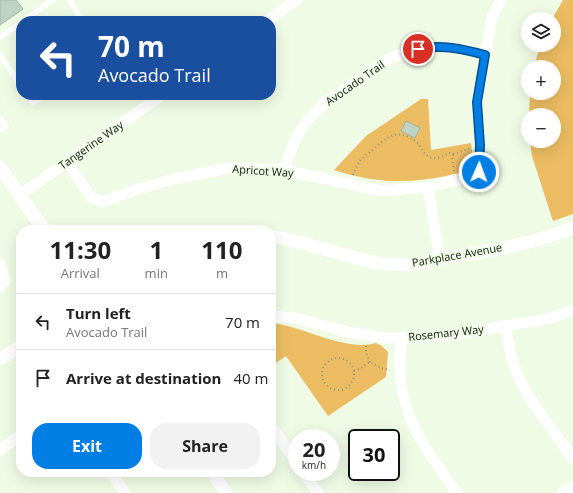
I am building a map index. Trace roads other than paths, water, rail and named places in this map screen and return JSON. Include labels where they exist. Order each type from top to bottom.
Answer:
[{"type":"street","points":[[274,16],[297,0]]},
{"type":"street","points":[[485,55],[492,17],[501,0]]},
{"type":"street","name":"Avocado Trail","points":[[284,170],[295,140],[308,120],[326,102],[389,59],[408,51],[428,47],[456,48],[485,55]]},
{"type":"street","name":"Apricot Way","points":[[67,162],[91,197],[103,202],[141,188],[175,178],[228,168],[284,170],[382,190],[428,187],[457,180],[479,172],[480,145],[477,102],[485,55]]},
{"type":"street","name":"Tangerine Way","points":[[20,195],[155,100]]},
{"type":"street","points":[[0,167],[39,224]]},
{"type":"street","points":[[428,187],[440,258]]},
{"type":"street","name":"Parkplace Avenue","points":[[276,237],[294,240],[378,263],[415,264],[440,258],[480,253],[572,231]]},
{"type":"street","points":[[0,264],[2,284]]},
{"type":"street","name":"Rosemary Way","points":[[276,316],[296,318],[348,332],[385,338],[418,338],[452,335],[548,318],[573,310]]},
{"type":"street","points":[[505,325],[514,363],[521,382],[529,397],[573,459]]},
{"type":"street","points":[[401,338],[400,373],[403,397],[409,417],[417,434],[457,493]]},
{"type":"street","points":[[0,359],[16,347]]},
{"type":"street","points":[[276,433],[288,450]]},
{"type":"street","points":[[0,450],[16,439]]},
{"type":"street","points":[[114,477],[125,493]]},
{"type":"street","points":[[215,477],[226,493]]},
{"type":"street","points":[[310,481],[318,493]]},
{"type":"street","points":[[562,493],[573,486]]},
{"type":"lane","points":[[30,16],[53,0]]},
{"type":"lane","points":[[69,0],[80,16]]},
{"type":"lane","points":[[0,37],[16,26]]},
{"type":"lane","points":[[0,55],[16,79]]},
{"type":"lane","points":[[0,118],[6,126],[0,130]]}]
